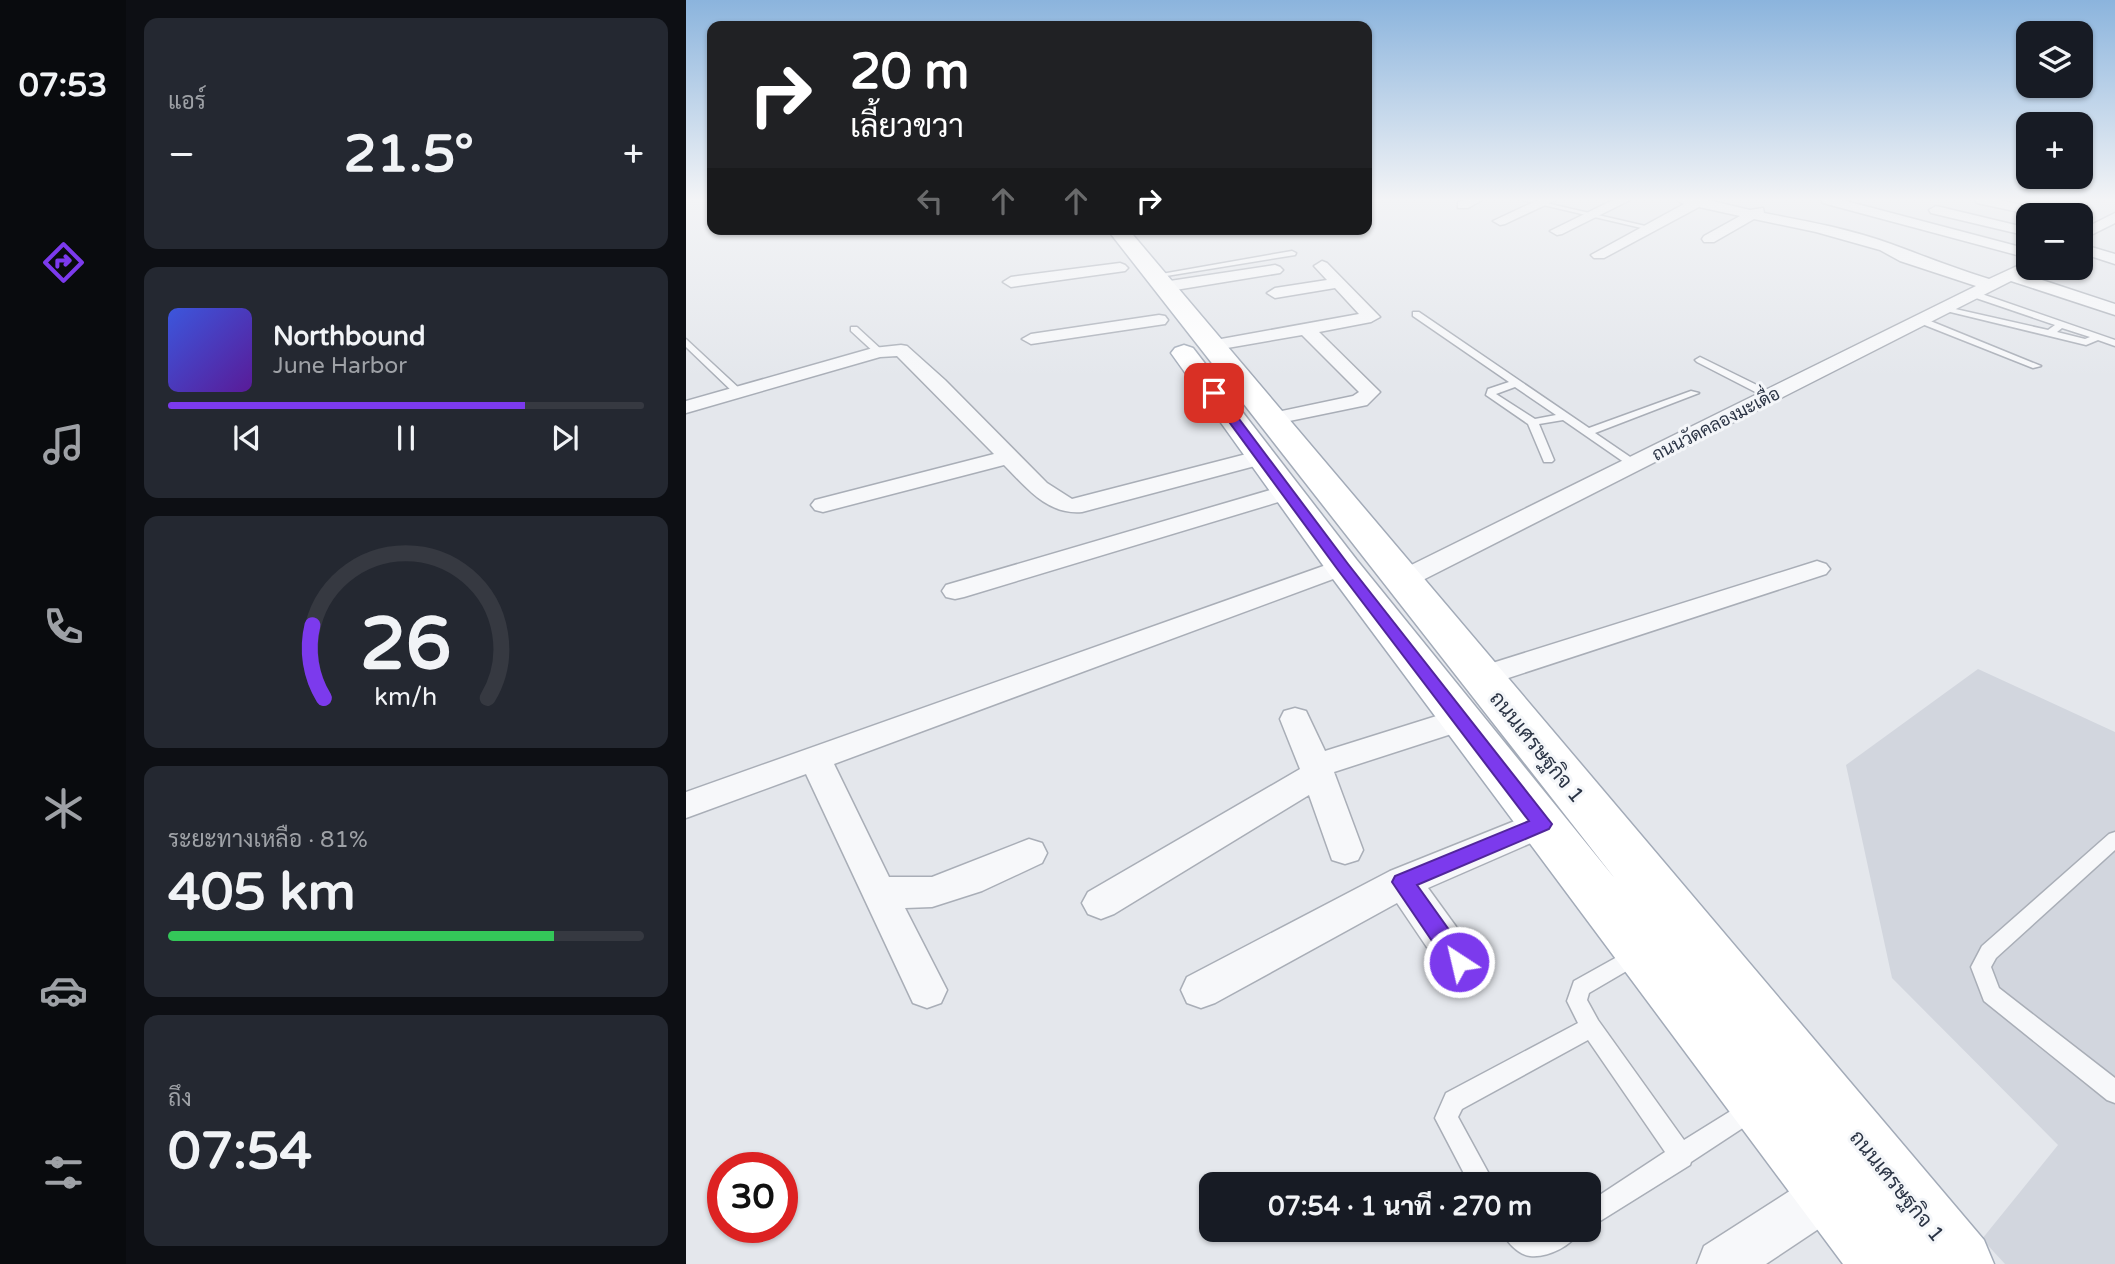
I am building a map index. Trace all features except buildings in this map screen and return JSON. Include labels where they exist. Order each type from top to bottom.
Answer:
[{"type":"main road","name":"ถนนเศรษฐกิจ 1","points":[[1124,259],[1210,346],[1266,438],[1287,492],[1885,1264]]},
{"type":"main road","name":"ถนนเศรษฐกิจ 1","points":[[1143,276],[1266,438],[1402,580],[1960,1264]]},
{"type":"street","points":[[1912,259],[1982,289]]},
{"type":"street","points":[[1210,346],[1371,317],[1322,266]]},
{"type":"street","points":[[1011,282],[1275,270]]},
{"type":"street","name":"ถนนวัดคลองมะเดื่อ","points":[[1402,580],[2016,272]]},
{"type":"street","points":[[1031,340],[1143,276]]},
{"type":"street","points":[[2043,280],[2115,310]]},
{"type":"street","points":[[1275,293],[1339,283]]},
{"type":"street","points":[[686,407],[879,352],[901,350],[1039,488],[1056,501],[1070,506],[1099,501],[1360,401],[1370,392],[1306,329]]},
{"type":"street","points":[[823,505],[1010,457]]},
{"type":"street","points":[[955,591],[1287,492]]},
{"type":"street","points":[[686,805],[1343,567]]},
{"type":"street","points":[[1480,677],[1816,569]]},
{"type":"street","points":[[1295,719],[1345,850]]},
{"type":"street","points":[[1101,903],[1316,770],[1462,719]]},
{"type":"street","points":[[815,757],[878,893],[927,990]]},
{"type":"street","points":[[1201,990],[1403,882],[1542,824]]},
{"type":"street","points":[[878,893],[932,892],[968,880],[1029,853]]},
{"type":"street","points":[[1403,882],[1459,962]]},
{"type":"street","points":[[1722,1264],[1830,1194]]},
{"type":"lane","points":[[1143,276],[1253,259]]},
{"type":"lane","points":[[1982,289],[2115,343]]},
{"type":"lane","points":[[1942,309],[2086,342],[2098,337]]},
{"type":"lane","points":[[1416,314],[1513,384],[1635,465]]},
{"type":"lane","points":[[1920,320],[2036,366]]},
{"type":"lane","points":[[2050,333],[2063,324]]},
{"type":"lane","points":[[854,329],[879,352]]},
{"type":"lane","points":[[686,342],[738,392]]},
{"type":"lane","points":[[1700,360],[1771,396]]},
{"type":"lane","points":[[1513,384],[1495,388],[1491,395],[1533,422],[1548,460]]},
{"type":"lane","points":[[1588,432],[1694,393]]},
{"type":"lane","points":[[1533,422],[1561,416]]},
{"type":"lane","points":[[2115,839],[1989,952],[1981,967],[1991,994],[2115,1092]]},
{"type":"lane","points":[[1642,952],[1581,987],[1577,1001],[1591,1027],[1682,1157]]},
{"type":"lane","points":[[1476,1172],[1446,1118],[1454,1101],[1591,1027]]},
{"type":"lane","points":[[1601,1208],[1760,1104]]},
{"type":"shaded area","points":[[1978,669],[2115,732],[2115,1264],[2005,1264],[1982,1239],[2058,1145],[1892,978],[1846,765]]},
{"type":"route","points":[[1214,393],[1343,567],[1542,824],[1403,882],[1459,962]]}]
